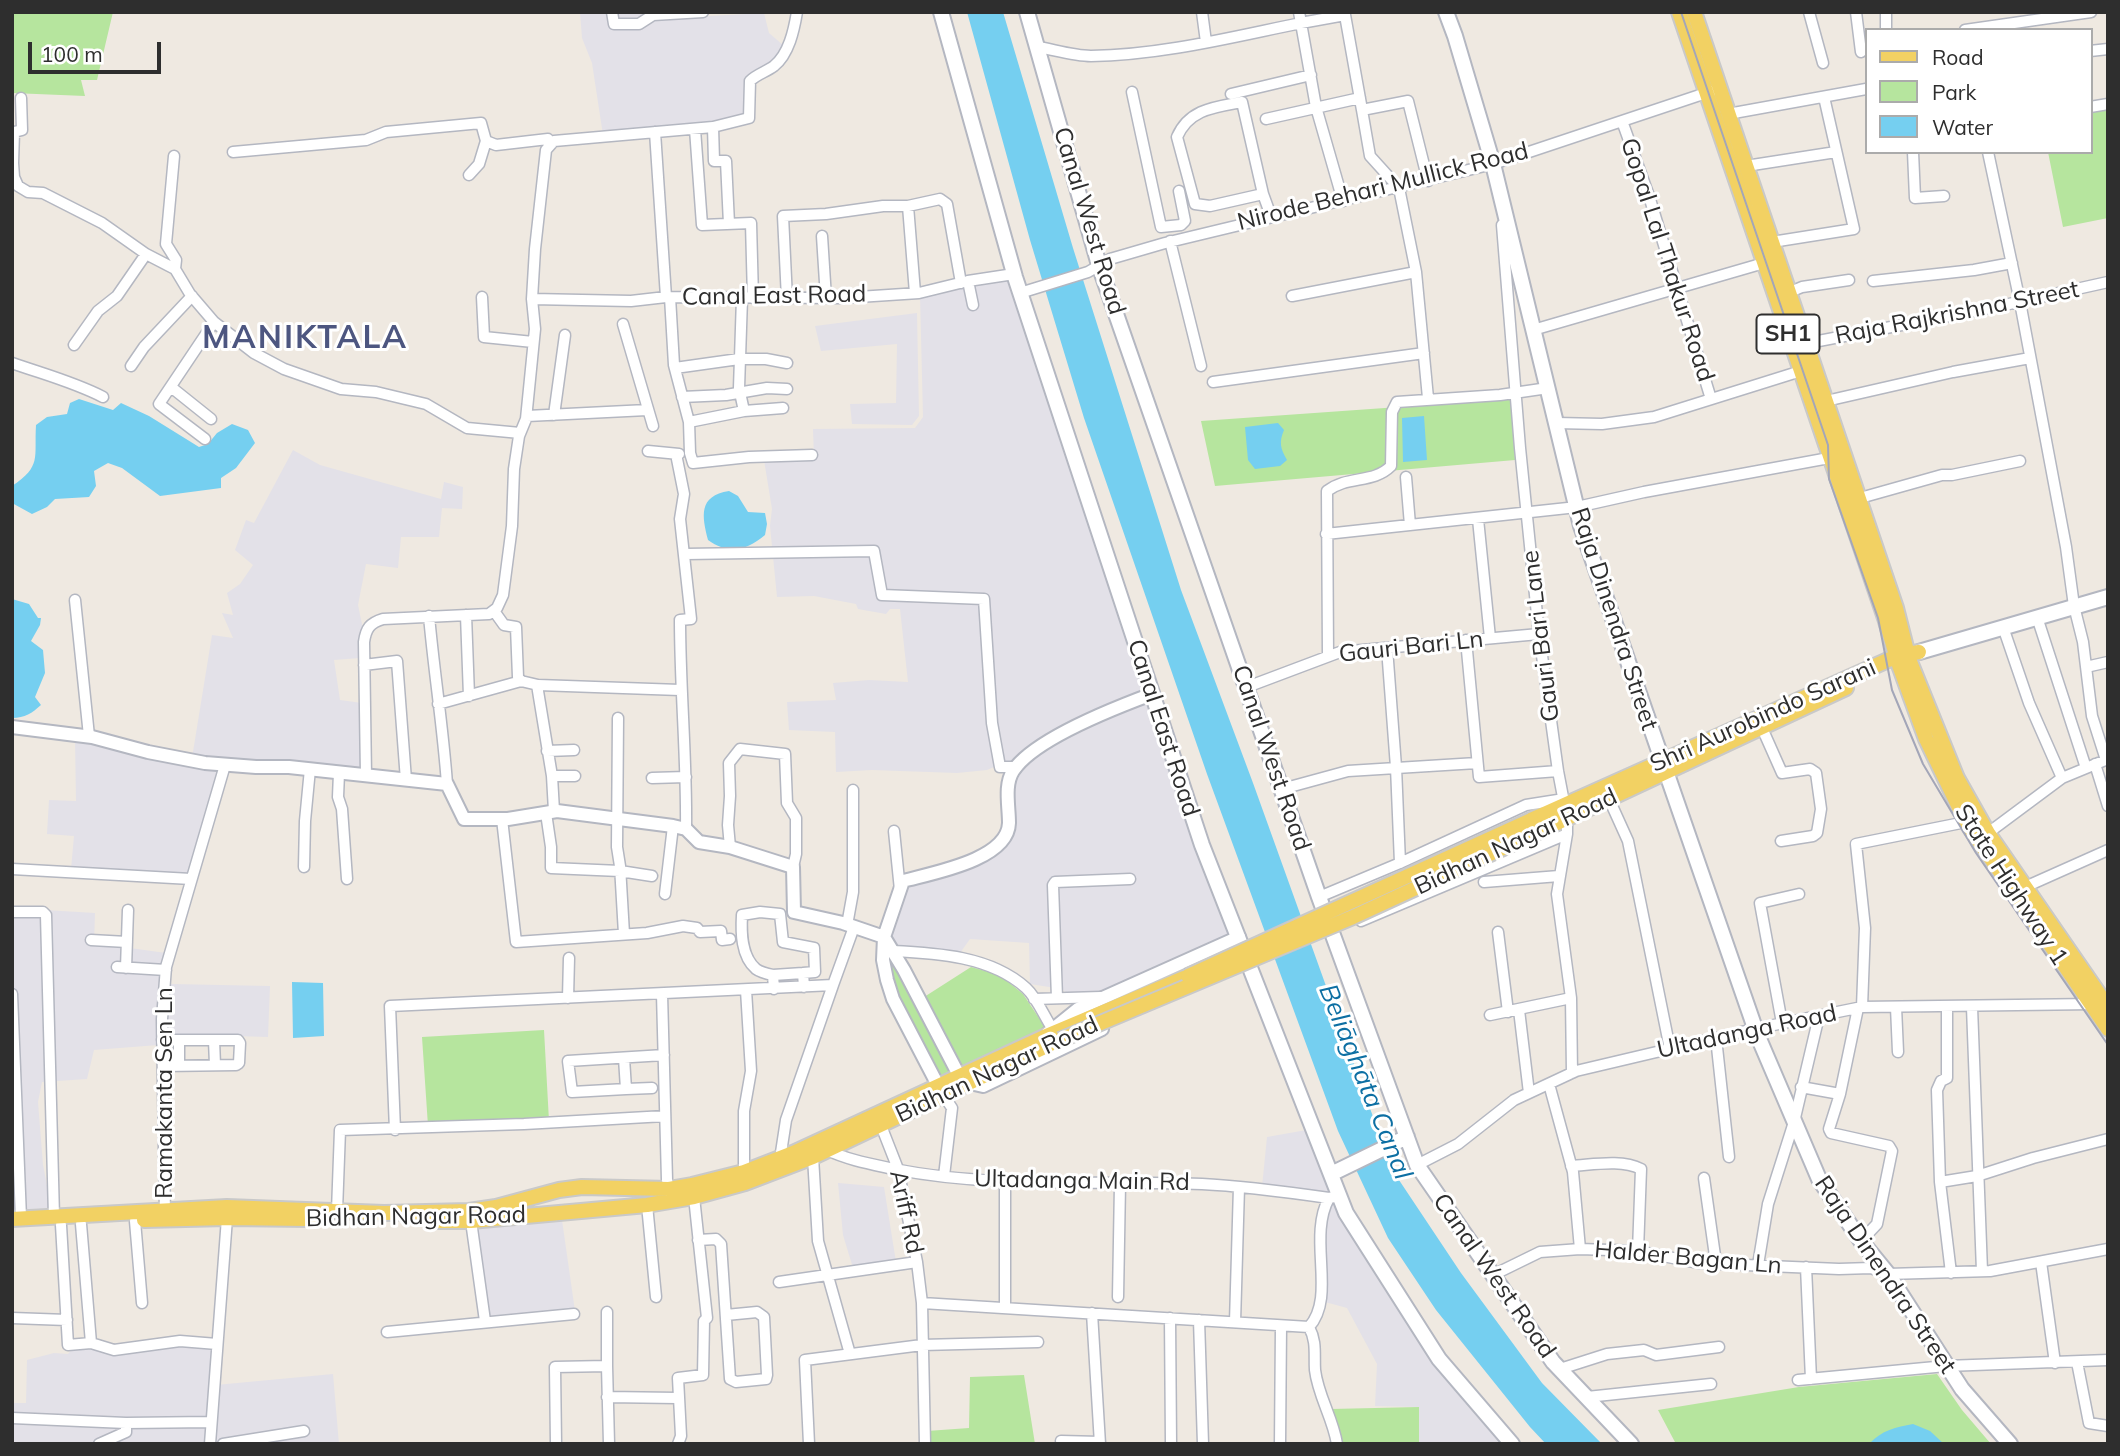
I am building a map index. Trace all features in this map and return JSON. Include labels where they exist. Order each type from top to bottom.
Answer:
[{"type":"main road","name":"Canal East Road","points":[[941,12],[1014,274],[1026,291],[1202,845],[1334,1173],[1335,1197],[1439,1359],[1512,1444]]},
{"type":"main road","name":"Canal West Road","points":[[1027,12],[1094,269],[1247,687],[1405,1138],[1418,1165],[1560,1369],[1631,1444]]},
{"type":"main road","name":"Raja Dinendra Street","points":[[1446,12],[1493,164],[1577,507],[1663,768],[1754,1028],[1818,1180],[1888,1274],[1962,1390],[2010,1444]]},
{"type":"main road","name":"SH1","points":[[1679,12],[1712,91],[1728,114],[1790,292],[1800,345],[1801,371],[1829,458],[1852,501]]},
{"type":"main road","name":"SH1","points":[[1694,12],[1712,91],[1764,263],[1826,401],[1852,501],[1906,657],[1982,837],[2025,887],[2101,1005]]},
{"type":"main road","points":[[1906,657],[2108,597]]},
{"type":"main road","name":"Bidhan Nagar Road","points":[[1565,807],[1609,799],[1663,768],[1762,728],[1906,657]]},
{"type":"main road","name":"Shri Aurobindo Sarani","points":[[1536,825],[1565,807],[1663,768],[1906,657]]},
{"type":"main road","name":"State Highway 1","points":[[1906,657],[1927,739],[1966,822],[1982,837],[2101,1005],[2108,1028]]},
{"type":"main road","name":"Bidhan Nagar Road","points":[[15,1221],[165,1215],[471,1221],[647,1205],[692,1185],[744,1172],[964,1082],[1053,1034],[1536,825]]},
{"type":"main road","name":"Bidhan Nagar Road","points":[[1053,1034],[1353,917],[1536,825]]},
{"type":"main road","name":"Bidhan Nagar Road","points":[[58,1221],[81,1224],[135,1221],[227,1207],[384,1213],[469,1211],[582,1187],[694,1196],[745,1183],[813,1157],[941,1091]]},
{"type":"main road","points":[[1334,1173],[1405,1138]]},
{"type":"street","points":[[612,12],[614,24],[639,24],[653,15],[702,12]]},
{"type":"street","points":[[366,776],[364,642],[366,630],[372,622],[383,619],[489,614],[494,611],[503,594],[512,526],[514,469],[520,433],[527,416],[535,329],[532,299],[546,150],[554,141],[713,127],[749,118],[750,81],[782,59],[797,12]]},
{"type":"street","points":[[1202,12],[1206,42]]},
{"type":"street","points":[[1809,12],[1823,63]]},
{"type":"street","points":[[1856,12],[1861,52]]},
{"type":"street","points":[[1979,28],[2091,12]]},
{"type":"street","points":[[1038,47],[1089,56],[1143,51],[1206,42],[1300,18],[1345,15],[1370,156],[1399,188],[1416,272],[1428,398]]},
{"type":"street","points":[[1300,18],[1316,107],[1343,201]]},
{"type":"street","points":[[1231,94],[1311,75]]},
{"type":"street","points":[[1728,114],[1864,89]]},
{"type":"street","name":"Nirode Behari Mullick Road","points":[[1026,291],[1094,269],[1110,259],[1268,213],[1343,201],[1493,164],[1712,91]]},
{"type":"street","points":[[1132,92],[1161,228],[1168,242],[1201,366]]},
{"type":"street","points":[[1772,242],[1854,229],[1824,97]]},
{"type":"street","points":[[1266,118],[1360,98]]},
{"type":"street","points":[[21,99],[22,130],[14,132],[14,177],[18,186],[28,192],[43,193],[102,223],[146,254],[175,269],[192,296],[214,322],[254,353],[284,369],[341,389],[376,392],[426,404],[467,428],[520,433]]},
{"type":"street","points":[[1362,110],[1408,101],[1428,181]]},
{"type":"street","points":[[1263,194],[1210,205],[1195,204],[1177,137],[1181,126],[1190,117],[1205,109],[1242,102],[1268,213]]},
{"type":"street","name":"Gopal Lal Thakur Road","points":[[1622,121],[1649,196],[1711,399]]},
{"type":"street","points":[[233,152],[366,140],[386,132],[481,123],[486,141],[480,164],[469,176]]},
{"type":"street","points":[[713,127],[714,161],[726,161],[729,224]]},
{"type":"street","points":[[695,129],[702,225],[751,223],[753,298]]},
{"type":"street","points":[[655,132],[675,368],[689,422],[693,463],[749,457],[812,455]]},
{"type":"street","points":[[486,141],[496,145],[548,139]]},
{"type":"street","points":[[1746,166],[1836,152]]},
{"type":"street","points":[[1913,154],[1915,198],[1944,196]]},
{"type":"street","points":[[1988,154],[2020,302],[2066,547],[2074,606],[2083,642],[2099,763],[2108,804]]},
{"type":"street","points":[[174,156],[166,244],[176,260],[175,269]]},
{"type":"street","points":[[1161,228],[1181,225],[1185,221],[1179,191]]},
{"type":"street","name":"Gauri Bari Lane","points":[[1500,196],[1539,635],[1565,807],[1567,834],[1557,894],[1572,998],[1572,1073]]},
{"type":"street","points":[[787,299],[783,216],[908,206],[940,199],[947,204],[964,282],[973,305]]},
{"type":"street","points":[[908,206],[915,293]]},
{"type":"street","points":[[1181,225],[1184,238]]},
{"type":"street","points":[[822,236],[826,298]]},
{"type":"street","points":[[74,345],[98,311],[117,296],[146,254]]},
{"type":"street","points":[[1533,330],[1764,263]]},
{"type":"street","points":[[1873,281],[2012,263]]},
{"type":"street","points":[[1292,296],[1416,272]]},
{"type":"street","name":"Canal East Road","points":[[532,299],[631,301],[668,297],[826,298],[915,293],[1014,274]]},
{"type":"street","points":[[1790,292],[1802,287],[1849,279]]},
{"type":"street","name":"Raja Rajkrishna Street","points":[[1800,345],[2108,282]]},
{"type":"street","points":[[131,366],[144,347],[192,296]]},
{"type":"street","points":[[482,296],[484,337],[533,342]]},
{"type":"street","points":[[742,298],[739,388],[744,411]]},
{"type":"street","points":[[205,439],[159,405],[214,322]]},
{"type":"street","points":[[623,324],[653,426]]},
{"type":"street","points":[[554,415],[565,335]]},
{"type":"street","points":[[1213,382],[1424,353]]},
{"type":"street","points":[[1826,401],[1953,372],[2030,358]]},
{"type":"street","points":[[675,368],[739,359],[766,359],[787,363]]},
{"type":"street","points":[[12,363],[52,378],[76,383],[103,397]]},
{"type":"street","points":[[1556,424],[1602,424],[1654,417],[1801,371]]},
{"type":"street","points":[[171,387],[211,419]]},
{"type":"street","points":[[682,397],[741,393],[767,388],[787,389]]},
{"type":"street","points":[[1328,656],[1327,491],[1338,483],[1382,475],[1391,466],[1392,412],[1397,402],[1548,388]]},
{"type":"street","points":[[689,422],[744,411],[783,408]]},
{"type":"street","points":[[527,416],[647,410]]},
{"type":"street","points":[[649,451],[690,453]]},
{"type":"street","points":[[665,894],[679,828],[686,777],[680,691],[680,620],[691,619],[686,554],[680,519],[684,494],[676,454]]},
{"type":"street","points":[[1326,534],[1577,507],[1829,458]]},
{"type":"street","points":[[1852,501],[1941,475],[2020,461]]},
{"type":"street","points":[[1406,477],[1410,525]]},
{"type":"street","points":[[1478,519],[1490,638]]},
{"type":"street","points":[[686,554],[874,551],[882,594],[984,599],[992,723],[1000,767],[1017,767]]},
{"type":"street","points":[[75,600],[89,736]]},
{"type":"street","points":[[494,611],[504,625],[516,627],[520,681]]},
{"type":"street","points":[[466,615],[469,696]]},
{"type":"street","points":[[429,616],[445,744],[447,784],[464,819],[502,819],[550,812],[679,828],[698,842],[730,846],[793,867]]},
{"type":"street","points":[[2037,617],[2099,763]]},
{"type":"street","points":[[2003,627],[2029,703],[2062,778]]},
{"type":"street","name":"Gauri Bari Ln","points":[[1247,687],[1340,652],[1539,635]]},
{"type":"street","points":[[1466,640],[1479,777],[1558,771]]},
{"type":"street","points":[[1387,648],[1400,863]]},
{"type":"street","points":[[364,665],[397,661],[406,780]]},
{"type":"street","points":[[2085,667],[2108,663]]},
{"type":"street","points":[[438,704],[520,681],[537,685],[680,691]]},
{"type":"street","points":[[537,685],[552,776],[551,868],[620,871],[652,876]]},
{"type":"street","points":[[944,1176],[953,1108],[941,1091],[893,999],[883,960],[884,937],[903,881],[960,865],[988,853],[1003,842],[1009,827],[1008,789],[1012,772],[1017,767],[1052,739],[1152,694]]},
{"type":"street","points":[[618,718],[617,847],[624,934]]},
{"type":"street","points":[[12,727],[89,736],[148,752],[225,765],[310,769],[447,784]]},
{"type":"street","points":[[1762,728],[1782,773],[1810,769],[1816,773],[1821,809],[1817,833],[1781,841]]},
{"type":"street","points":[[730,846],[729,764],[740,749],[785,754],[787,803],[796,818],[794,912],[884,937],[964,1082],[983,1086],[1090,1035],[1251,966]]},
{"type":"street","points":[[547,751],[574,750]]},
{"type":"street","points":[[1282,789],[1348,771],[1476,763]]},
{"type":"street","points":[[1982,837],[2062,778],[2099,763]]},
{"type":"street","name":"Ramakanta Sen Ln","points":[[165,1215],[162,1040],[166,970],[225,765]]},
{"type":"street","points":[[304,867],[310,769]]},
{"type":"street","points":[[339,773],[338,797],[342,809],[347,879]]},
{"type":"street","points":[[552,776],[575,776]]},
{"type":"street","points":[[652,778],[686,777]]},
{"type":"street","points":[[780,1158],[786,1120],[833,985],[850,926],[853,790]]},
{"type":"street","points":[[1609,799],[1628,841],[1670,1049]]},
{"type":"street","points":[[1319,897],[1526,805],[1565,807]]},
{"type":"street","points":[[502,819],[516,942],[665,931],[683,926],[697,928],[699,932],[721,931],[722,940],[730,939]]},
{"type":"street","points":[[1861,1241],[1877,1224],[1892,1151],[1889,1146],[1830,1133],[1829,1129],[1860,1008],[1865,928],[1856,844],[1966,822]]},
{"type":"street","points":[[894,831],[900,891]]},
{"type":"street","points":[[1332,933],[1567,834]]},
{"type":"street","points":[[2025,887],[2108,850]]},
{"type":"street","points":[[12,869],[191,879]]},
{"type":"street","points":[[1483,883],[1559,876]]},
{"type":"street","points":[[1057,998],[1055,882],[1130,878]]},
{"type":"street","points":[[1782,1023],[1760,902],[1799,894]]},
{"type":"street","points":[[128,910],[127,942],[121,967],[166,970]]},
{"type":"street","points":[[12,912],[43,912],[46,915],[58,1221],[68,1345],[91,1343],[114,1350],[180,1341],[216,1344]]},
{"type":"street","points":[[760,912],[780,914],[783,942],[814,948],[815,972],[773,975],[757,970],[745,952],[741,932],[742,915],[760,912]]},
{"type":"street","points":[[1498,932],[1507,1012]]},
{"type":"street","points":[[892,951],[961,958],[1001,971],[1027,989],[1053,1034],[1078,1009],[1239,937]]},
{"type":"street","points":[[91,940],[127,942]]},
{"type":"street","points":[[568,998],[569,958]]},
{"type":"street","points":[[803,973],[804,987]]},
{"type":"street","points":[[773,975],[774,989]]},
{"type":"street","points":[[395,1130],[390,1006],[833,985]]},
{"type":"street","points":[[744,1172],[744,1111],[751,1071],[746,990]]},
{"type":"street","points":[[12,994],[15,1221]]},
{"type":"street","points":[[662,994],[670,1194]]},
{"type":"street","points":[[1034,999],[1105,997]]},
{"type":"street","points":[[1490,1015],[1572,998]]},
{"type":"street","name":"Ultadanga Road","points":[[1418,1165],[1458,1144],[1514,1100],[1572,1073],[1754,1028],[1860,1008],[2101,1005]]},
{"type":"street","points":[[1896,1007],[1898,1052]]},
{"type":"street","points":[[1947,1007],[1947,1078],[1941,1081],[1937,1090],[1940,1182],[1951,1273]]},
{"type":"street","points":[[1972,1007],[1982,1271]]},
{"type":"street","points":[[1519,1010],[1529,1093]]},
{"type":"street","points":[[1758,1265],[1768,1204],[1794,1122],[1819,1016]]},
{"type":"street","points":[[1716,1038],[1729,1157]]},
{"type":"street","points":[[162,1040],[238,1040],[240,1043],[239,1063],[163,1066]]},
{"type":"street","points":[[179,1040],[179,1066]]},
{"type":"street","points":[[215,1040],[215,1065]]},
{"type":"street","points":[[652,1088],[572,1092],[569,1060],[664,1055]]},
{"type":"street","points":[[624,1058],[626,1089]]},
{"type":"street","points":[[1549,1084],[1571,1166],[1580,1249]]},
{"type":"street","points":[[1801,1087],[1840,1094]]},
{"type":"street","points":[[337,1211],[340,1130],[395,1130],[665,1116]]},
{"type":"street","name":"Ariff Rd","points":[[880,1124],[898,1170],[917,1262],[922,1303],[925,1444]]},
{"type":"street","points":[[1940,1182],[1977,1176],[2108,1139]]},
{"type":"street","name":"Ultadanga Main Rd","points":[[827,1150],[842,1157],[898,1170],[944,1176],[1004,1181],[1203,1184],[1335,1197]]},
{"type":"street","points":[[813,1157],[818,1241],[850,1354]]},
{"type":"street","points":[[1571,1166],[1613,1164],[1641,1169],[1638,1251]]},
{"type":"street","points":[[12,1167],[15,1221]]},
{"type":"street","points":[[1704,1178],[1716,1263]]},
{"type":"street","points":[[1004,1181],[1005,1308]]},
{"type":"street","points":[[1118,1297],[1120,1184]]},
{"type":"street","points":[[1235,1322],[1239,1187]]},
{"type":"street","points":[[678,1444],[681,1436],[678,1378],[703,1375],[704,1321],[707,1318],[694,1196]]},
{"type":"street","points":[[922,1303],[1309,1327],[1317,1319],[1322,1291],[1319,1238],[1322,1210],[1335,1197]]},
{"type":"street","points":[[647,1205],[656,1297]]},
{"type":"street","points":[[210,1444],[227,1218]]},
{"type":"street","points":[[135,1221],[142,1303]]},
{"type":"street","points":[[471,1221],[485,1321]]},
{"type":"street","points":[[81,1224],[91,1343]]},
{"type":"street","points":[[698,1240],[716,1238],[721,1244],[730,1379],[736,1382],[766,1379],[764,1317],[757,1312],[726,1315]]},
{"type":"street","name":"Halder Bagan Ln","points":[[1493,1275],[1540,1252],[1580,1249],[1638,1251],[1698,1263],[1871,1268],[1888,1274],[1982,1271],[2108,1249]]},
{"type":"street","points":[[779,1282],[917,1262]]},
{"type":"street","points":[[2041,1262],[2055,1363]]},
{"type":"street","points":[[1807,1267],[1811,1379]]},
{"type":"street","points":[[607,1312],[609,1444]]},
{"type":"street","points":[[1061,1441],[1100,1443],[1092,1313]]},
{"type":"street","points":[[387,1332],[574,1314]]},
{"type":"street","points":[[12,1318],[67,1320]]},
{"type":"street","points":[[1170,1318],[1171,1444]]},
{"type":"street","points":[[1199,1320],[1203,1444]]},
{"type":"street","points":[[1280,1444],[1281,1326]]},
{"type":"street","points":[[1309,1327],[1316,1340],[1315,1366],[1318,1386],[1330,1415],[1337,1444]]},
{"type":"street","points":[[809,1444],[805,1360],[922,1345],[1038,1342]]},
{"type":"street","points":[[1560,1369],[1607,1354],[1644,1350],[1656,1355],[1719,1347]]},
{"type":"street","points":[[1798,1380],[1946,1366],[2108,1360]]},
{"type":"street","points":[[2077,1362],[2089,1423],[2108,1426]]},
{"type":"street","points":[[556,1444],[555,1367],[607,1366]]},
{"type":"street","points":[[1587,1397],[1711,1384]]},
{"type":"street","points":[[607,1397],[677,1398]]},
{"type":"street","points":[[12,1418],[126,1423],[210,1422]]},
{"type":"street","points":[[99,1444],[126,1432],[126,1423]]},
{"type":"street","points":[[223,1444],[304,1432]]},
{"type":"shaded area","points":[[580,12],[655,12],[656,19],[764,13],[769,33],[783,45],[780,57],[754,74],[747,117],[712,125],[603,135],[592,63],[582,38]]},
{"type":"shaded area","points":[[1012,277],[1150,694],[1016,764],[1001,764],[987,770],[957,773],[872,770],[836,772],[835,732],[789,730],[787,702],[836,700],[833,683],[869,680],[908,682],[900,609],[890,609],[886,614],[858,609],[856,604],[814,596],[777,597],[770,526],[772,509],[764,460],[814,458],[813,429],[915,428],[923,417],[920,295]]},
{"type":"shaded area","points":[[917,313],[919,416],[912,425],[852,424],[850,404],[896,403],[897,344],[821,351],[815,326]]},
{"type":"shaded area","points":[[293,450],[320,465],[441,499],[444,482],[463,487],[462,509],[442,508],[439,537],[401,537],[398,568],[366,564],[358,605],[363,629],[360,658],[334,660],[340,700],[362,703],[364,774],[192,758],[212,635],[233,638],[222,613],[233,615],[227,593],[240,584],[253,565],[235,550],[246,520],[254,523]]},
{"type":"shaded area","points":[[1150,701],[1232,933],[1080,1004],[1062,989],[1030,984],[1029,943],[970,939],[960,953],[897,947],[890,937],[907,886],[980,863],[1005,849],[1015,830],[1012,796],[1015,777],[1023,766],[1053,743]]},
{"type":"shaded area","points":[[75,739],[223,766],[190,876],[71,869],[74,836],[47,834],[49,800],[76,801]]},
{"type":"shaded area","points":[[12,908],[95,913],[94,943],[166,953],[158,1045],[94,1050],[87,1079],[42,1082],[38,1102],[43,1165],[53,1216],[20,1215],[12,1153]]},
{"type":"shaded area","points":[[171,984],[270,986],[268,1037],[166,1034]]},
{"type":"shaded area","points":[[1312,1129],[1335,1194],[1262,1187],[1267,1137]]},
{"type":"shaded area","points":[[838,1183],[884,1187],[896,1262],[853,1268],[843,1235]]},
{"type":"shaded area","points":[[1331,1204],[1337,1204],[1506,1444],[1419,1444],[1418,1407],[1375,1406],[1377,1364],[1347,1308],[1325,1302],[1324,1217]]},
{"type":"shaded area","points":[[561,1213],[575,1311],[488,1319],[473,1220]]},
{"type":"shaded area","points":[[181,1345],[213,1346],[206,1444],[12,1444],[12,1403],[26,1403],[27,1360],[54,1353],[68,1354],[73,1348],[91,1348],[112,1355]]},
{"type":"shaded area","points":[[333,1374],[339,1444],[212,1444],[216,1385]]},
{"type":"green space","points":[[12,12],[113,12],[97,80],[81,80],[85,96],[12,93]]},
{"type":"green space","points":[[2108,109],[2108,218],[2063,227],[2048,154],[2092,154],[2092,112]]},
{"type":"green space","points":[[1512,399],[1515,460],[1215,486],[1201,421]]},
{"type":"green space","points":[[886,946],[955,1077],[940,1085],[898,1006]]},
{"type":"green space","points":[[971,967],[1000,975],[1023,994],[1047,1030],[961,1074],[921,999]]},
{"type":"green space","points":[[544,1030],[549,1121],[428,1126],[422,1037]]},
{"type":"green space","points":[[1937,1374],[1962,1410],[1991,1444],[1676,1444],[1658,1410],[1799,1387]]},
{"type":"green space","points":[[1024,1375],[1035,1444],[928,1444],[927,1431],[969,1428],[970,1377]]},
{"type":"green space","points":[[1419,1407],[1419,1444],[1340,1444],[1331,1409]]},
{"type":"water","points":[[967,12],[1003,12],[1073,248],[1181,590],[1395,1174],[1461,1273],[1542,1383],[1602,1444],[1546,1444],[1530,1427],[1436,1310],[1388,1238],[1338,1131],[1207,774],[1084,418],[1030,240]]},
{"type":"water","points":[[79,399],[113,410],[121,403],[149,416],[199,447],[208,444],[217,433],[232,424],[248,430],[255,443],[236,468],[221,478],[221,488],[160,496],[122,468],[108,463],[94,471],[96,486],[89,497],[55,499],[47,507],[32,514],[12,503],[12,486],[32,467],[36,425],[47,417],[67,414],[70,403]]},
{"type":"water","points":[[1424,416],[1427,460],[1403,462],[1402,418]]},
{"type":"water","points":[[1278,423],[1284,430],[1281,445],[1287,460],[1280,466],[1255,469],[1248,460],[1245,427]]},
{"type":"water","points":[[729,491],[738,496],[748,512],[765,513],[765,535],[744,548],[723,548],[708,540],[704,523],[707,502],[712,497]]},
{"type":"water","points":[[12,599],[29,604],[38,618],[41,618],[31,641],[43,650],[45,673],[35,697],[41,705],[28,714],[12,718]]},
{"type":"water","points":[[292,982],[323,983],[324,1036],[293,1038]]},
{"type":"water","points":[[1913,1424],[1930,1431],[1944,1444],[1869,1444],[1889,1430]]},
{"type":"tram line","points":[[1681,12],[1828,445],[1829,479],[1878,618],[1892,690],[1923,764],[1976,853],[2108,1045]]},
{"type":"district","name":"MANIKTALA","points":[[305,338]]},
{"type":"water label","name":"Beliāghāta Canal","points":[[1365,1082]]}]
